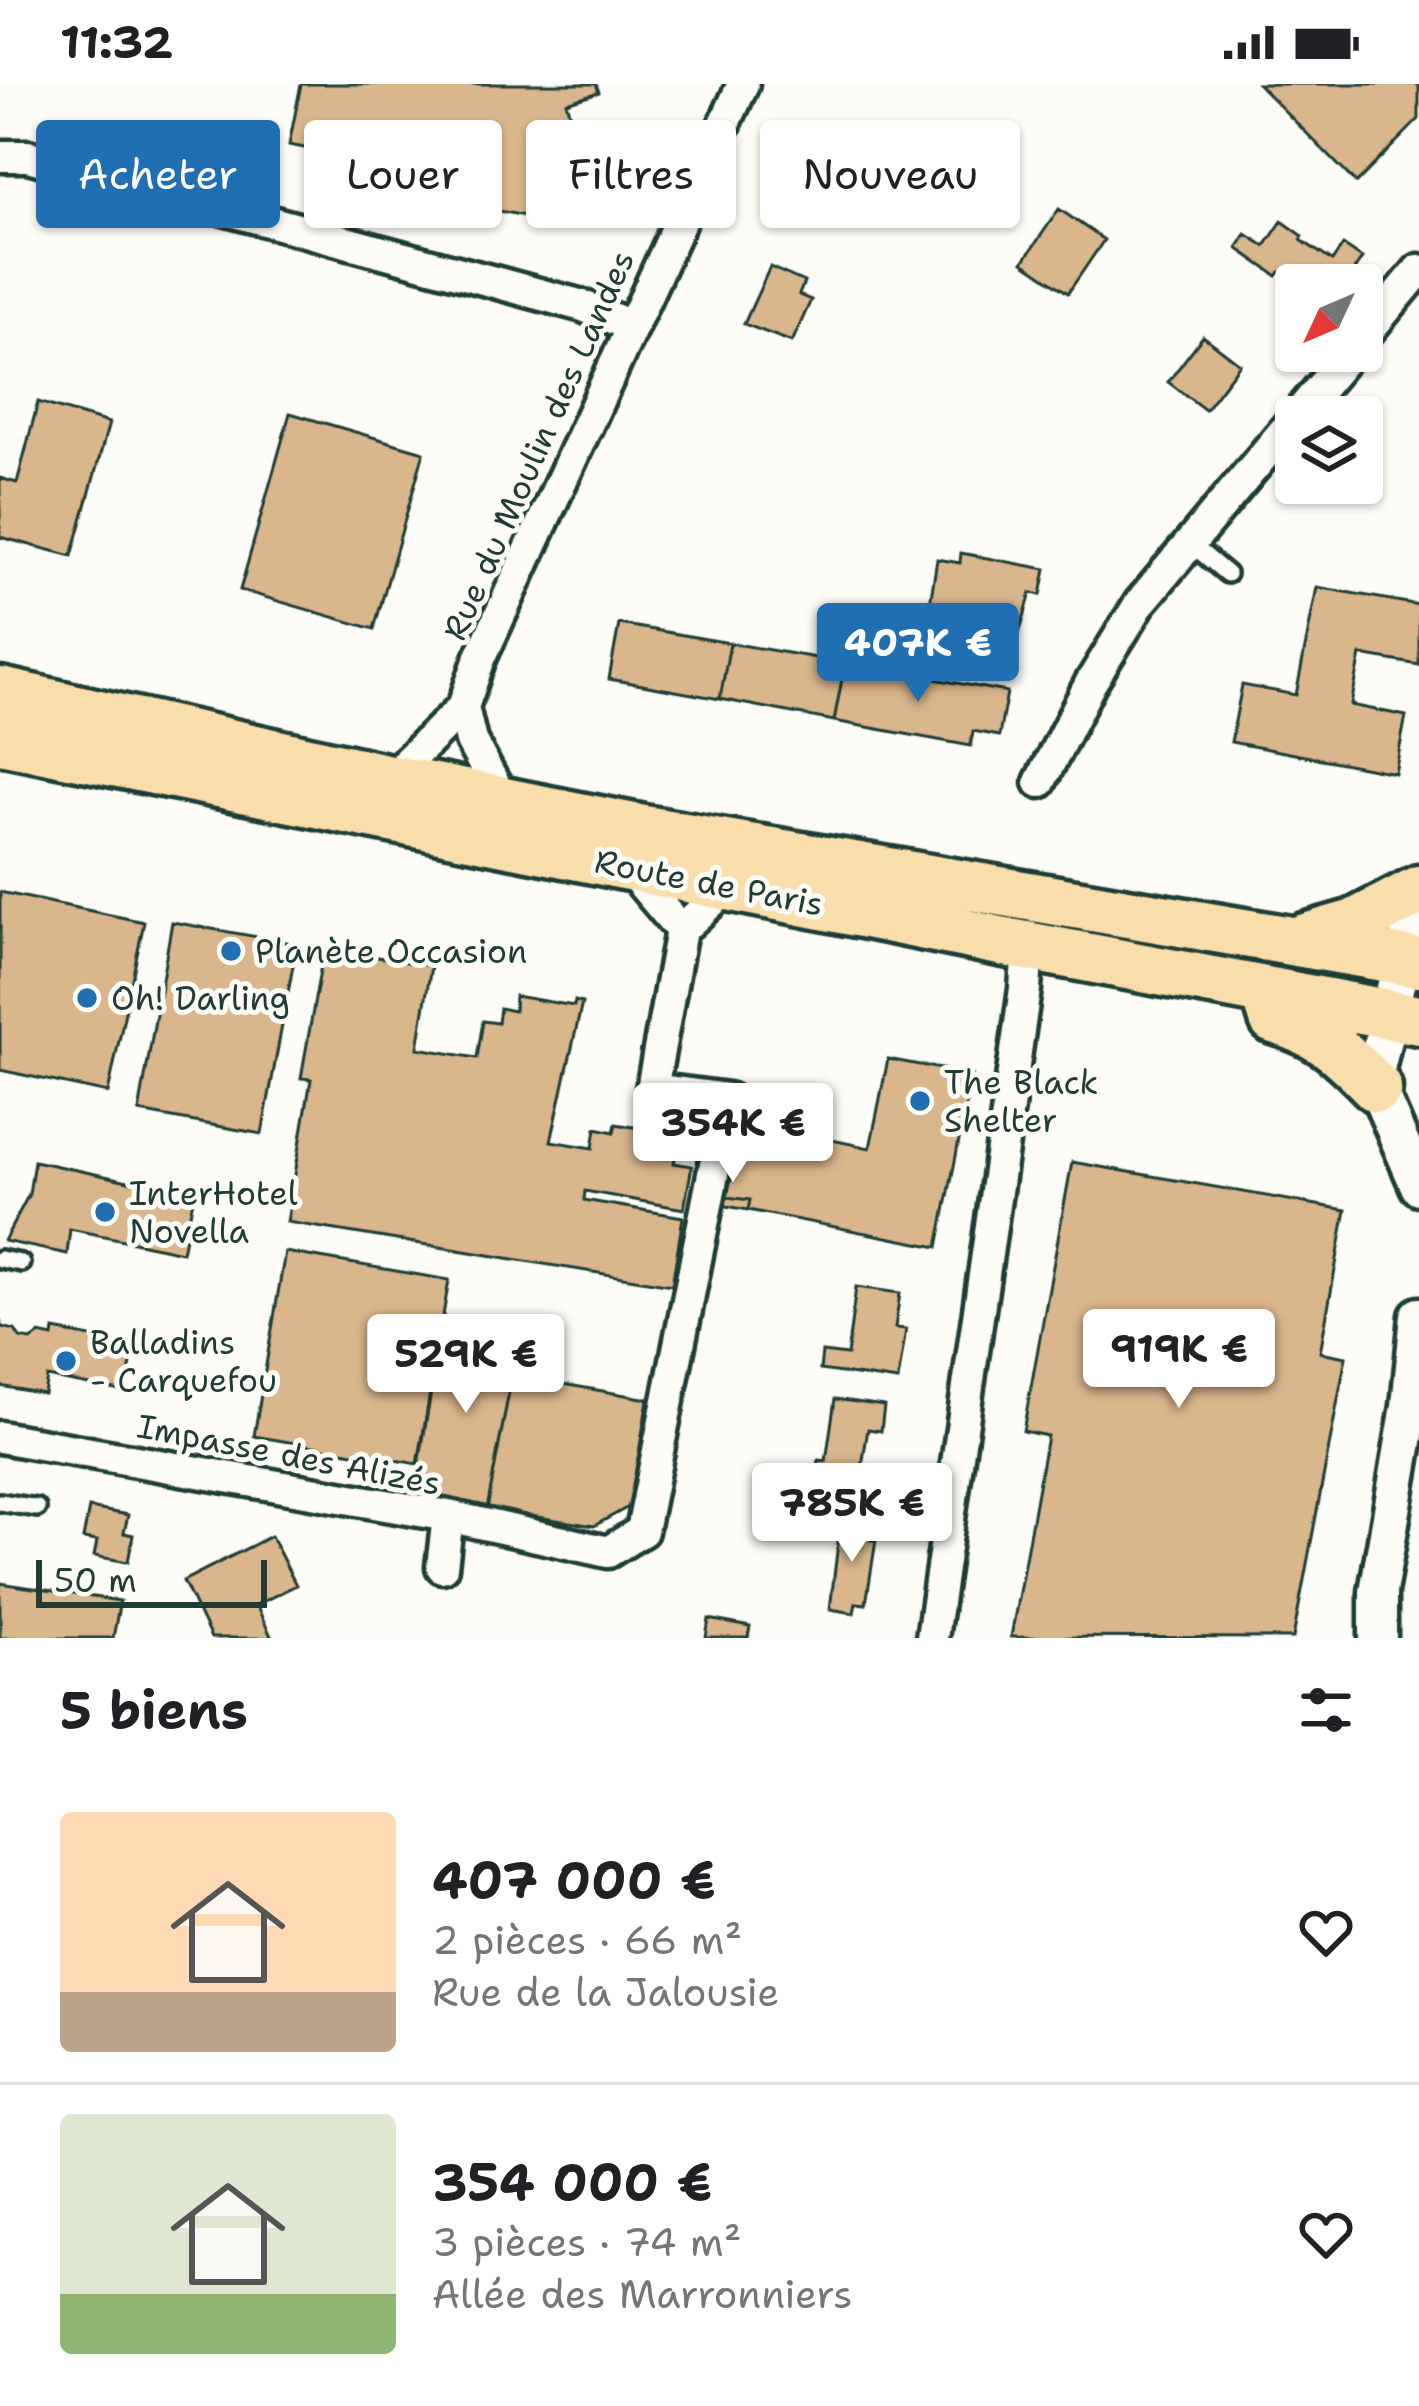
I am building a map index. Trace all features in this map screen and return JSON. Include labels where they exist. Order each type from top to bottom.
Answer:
[{"type":"main road","name":"Route de Paris","points":[[0,692],[644,830],[1411,961]]},
{"type":"main road","name":"Route de Paris","points":[[0,739],[955,932],[1404,1017]]},
{"type":"main road","points":[[955,932],[972,897],[985,886]]},
{"type":"main road","points":[[1298,940],[1354,924],[1419,890]]},
{"type":"main road","points":[[1266,993],[1274,1019],[1310,1030],[1377,1088]]},
{"type":"street","name":"Rue du Moulin des Landes","points":[[389,779],[463,707],[479,661],[743,84]]},
{"type":"street","points":[[0,156],[42,160],[584,306],[631,326]]},
{"type":"street","points":[[1383,313],[1419,270]]},
{"type":"street","points":[[1040,782],[1127,624],[1333,372]]},
{"type":"street","points":[[463,707],[471,741],[504,802]]},
{"type":"street","points":[[627,866],[681,930]]},
{"type":"street","points":[[448,1516],[608,1552],[642,1531],[728,1099],[652,1089],[681,930],[729,886]]},
{"type":"street","points":[[1419,904],[1404,1017],[1376,1069],[1377,1088],[1419,1186]]},
{"type":"street","points":[[932,1638],[1028,945]]},
{"type":"street","points":[[1377,1088],[1419,1125]]},
{"type":"street","points":[[1378,1638],[1378,1592],[1410,1406],[1419,1316]]},
{"type":"street","name":"Impasse des Alizés","points":[[0,1438],[448,1516],[442,1568]]},
{"type":"lane","points":[[1190,543],[1227,574]]},
{"type":"lane","points":[[0,1258],[21,1263]]},
{"type":"lane","points":[[0,1502],[37,1508]]},
{"type":"building","points":[[301,84],[596,84],[599,92],[566,102],[571,120],[526,120],[526,216],[502,212],[502,120],[304,120],[304,148],[289,145]]},
{"type":"building","points":[[1258,84],[1419,84],[1419,119],[1356,183]]},
{"type":"building","points":[[1059,209],[1104,240],[1068,293],[1023,262]]},
{"type":"building","points":[[1282,221],[1332,261],[1343,245],[1362,258],[1358,264],[1275,264],[1275,275],[1237,248],[1246,234],[1265,246]]},
{"type":"building","points":[[770,267],[804,282],[799,295],[811,300],[792,342],[744,324]]},
{"type":"building","points":[[1203,336],[1240,364],[1205,410],[1168,382]]},
{"type":"building","points":[[38,402],[109,423],[72,556],[0,537],[0,478],[17,483]]},
{"type":"building","points":[[290,413],[424,452],[374,629],[240,590]]},
{"type":"building","points":[[961,553],[1046,569],[1041,595],[1031,593],[1019,634],[966,619],[961,623],[928,617],[937,559],[960,563]]},
{"type":"building","points":[[1317,587],[1419,605],[1419,665],[1361,655],[1351,705],[1406,716],[1395,773],[1231,742],[1242,685],[1296,695]]},
{"type":"building","points":[[619,624],[730,643],[720,699],[609,679]]},
{"type":"building","points":[[730,643],[845,663],[834,721],[720,699]]},
{"type":"building","points":[[845,663],[1007,692],[999,736],[973,731],[971,746],[834,721]]},
{"type":"building","points":[[0,892],[144,922],[108,1093],[0,1070]]},
{"type":"building","points":[[172,922],[297,944],[262,1134],[139,1112]]},
{"type":"building","points":[[324,948],[431,966],[418,1048],[477,1058],[483,1021],[498,1023],[500,1008],[514,1011],[515,996],[574,1006],[575,1001],[582,1003],[551,1141],[593,1148],[596,1128],[614,1132],[616,1124],[679,1135],[674,1163],[692,1166],[684,1209],[585,1191],[584,1200],[683,1217],[672,1285],[287,1222],[311,1079],[301,1078]]},
{"type":"building","points":[[888,1059],[972,1075],[938,1247],[748,1210],[750,1200],[727,1197],[738,1146],[733,1141],[737,1120],[870,1148]]},
{"type":"building","points":[[733,1141],[738,1146],[727,1197],[750,1200],[748,1210],[721,1205]]},
{"type":"building","name":"InterHotel Novella","points":[[34,1161],[194,1195],[182,1252],[70,1229],[67,1254],[4,1241],[29,1194]]},
{"type":"building","points":[[1072,1162],[1346,1210],[1320,1352],[1346,1357],[1293,1638],[1011,1637],[1047,1436],[1023,1431]]},
{"type":"building","points":[[285,1252],[449,1280],[418,1464],[254,1436]]},
{"type":"building","points":[[856,1287],[900,1293],[895,1328],[906,1329],[898,1381],[820,1370],[822,1352],[847,1355]]},
{"type":"building","name":"Balladins - Carquefou","points":[[0,1320],[2,1327],[15,1330],[20,1338],[53,1337],[54,1330],[134,1345],[126,1392],[47,1377],[44,1394],[0,1386]]},
{"type":"building","points":[[442,1324],[519,1339],[487,1509],[414,1496]]},
{"type":"building","points":[[512,1375],[648,1399],[630,1506],[594,1526],[487,1509]]},
{"type":"building","points":[[835,1399],[884,1406],[881,1431],[868,1429],[858,1491],[832,1488],[834,1475],[817,1473],[819,1460],[826,1461]]},
{"type":"building","points":[[89,1508],[128,1515],[124,1533],[133,1535],[128,1562],[94,1556],[97,1541],[83,1539]]},
{"type":"building","points":[[836,1519],[873,1524],[871,1540],[876,1540],[866,1604],[856,1603],[854,1613],[830,1609],[839,1535],[834,1534]]},
{"type":"building","points":[[271,1536],[296,1585],[256,1605],[272,1638],[211,1638],[183,1581]]},
{"type":"building","points":[[0,1583],[120,1601],[113,1638],[0,1638]]},
{"type":"building","points":[[709,1619],[750,1627],[748,1638],[706,1638]]},
{"type":"place","name":"Planète Occasion","points":[[231,951]]},
{"type":"place","name":"Oh! Darling","points":[[87,998]]},
{"type":"place","name":"The Black Shelter","points":[[920,1101]]},
{"type":"place","name":"InterHotel Novella","points":[[105,1212]]},
{"type":"place","name":"Balladins - Carquefou","points":[[66,1361]]}]
